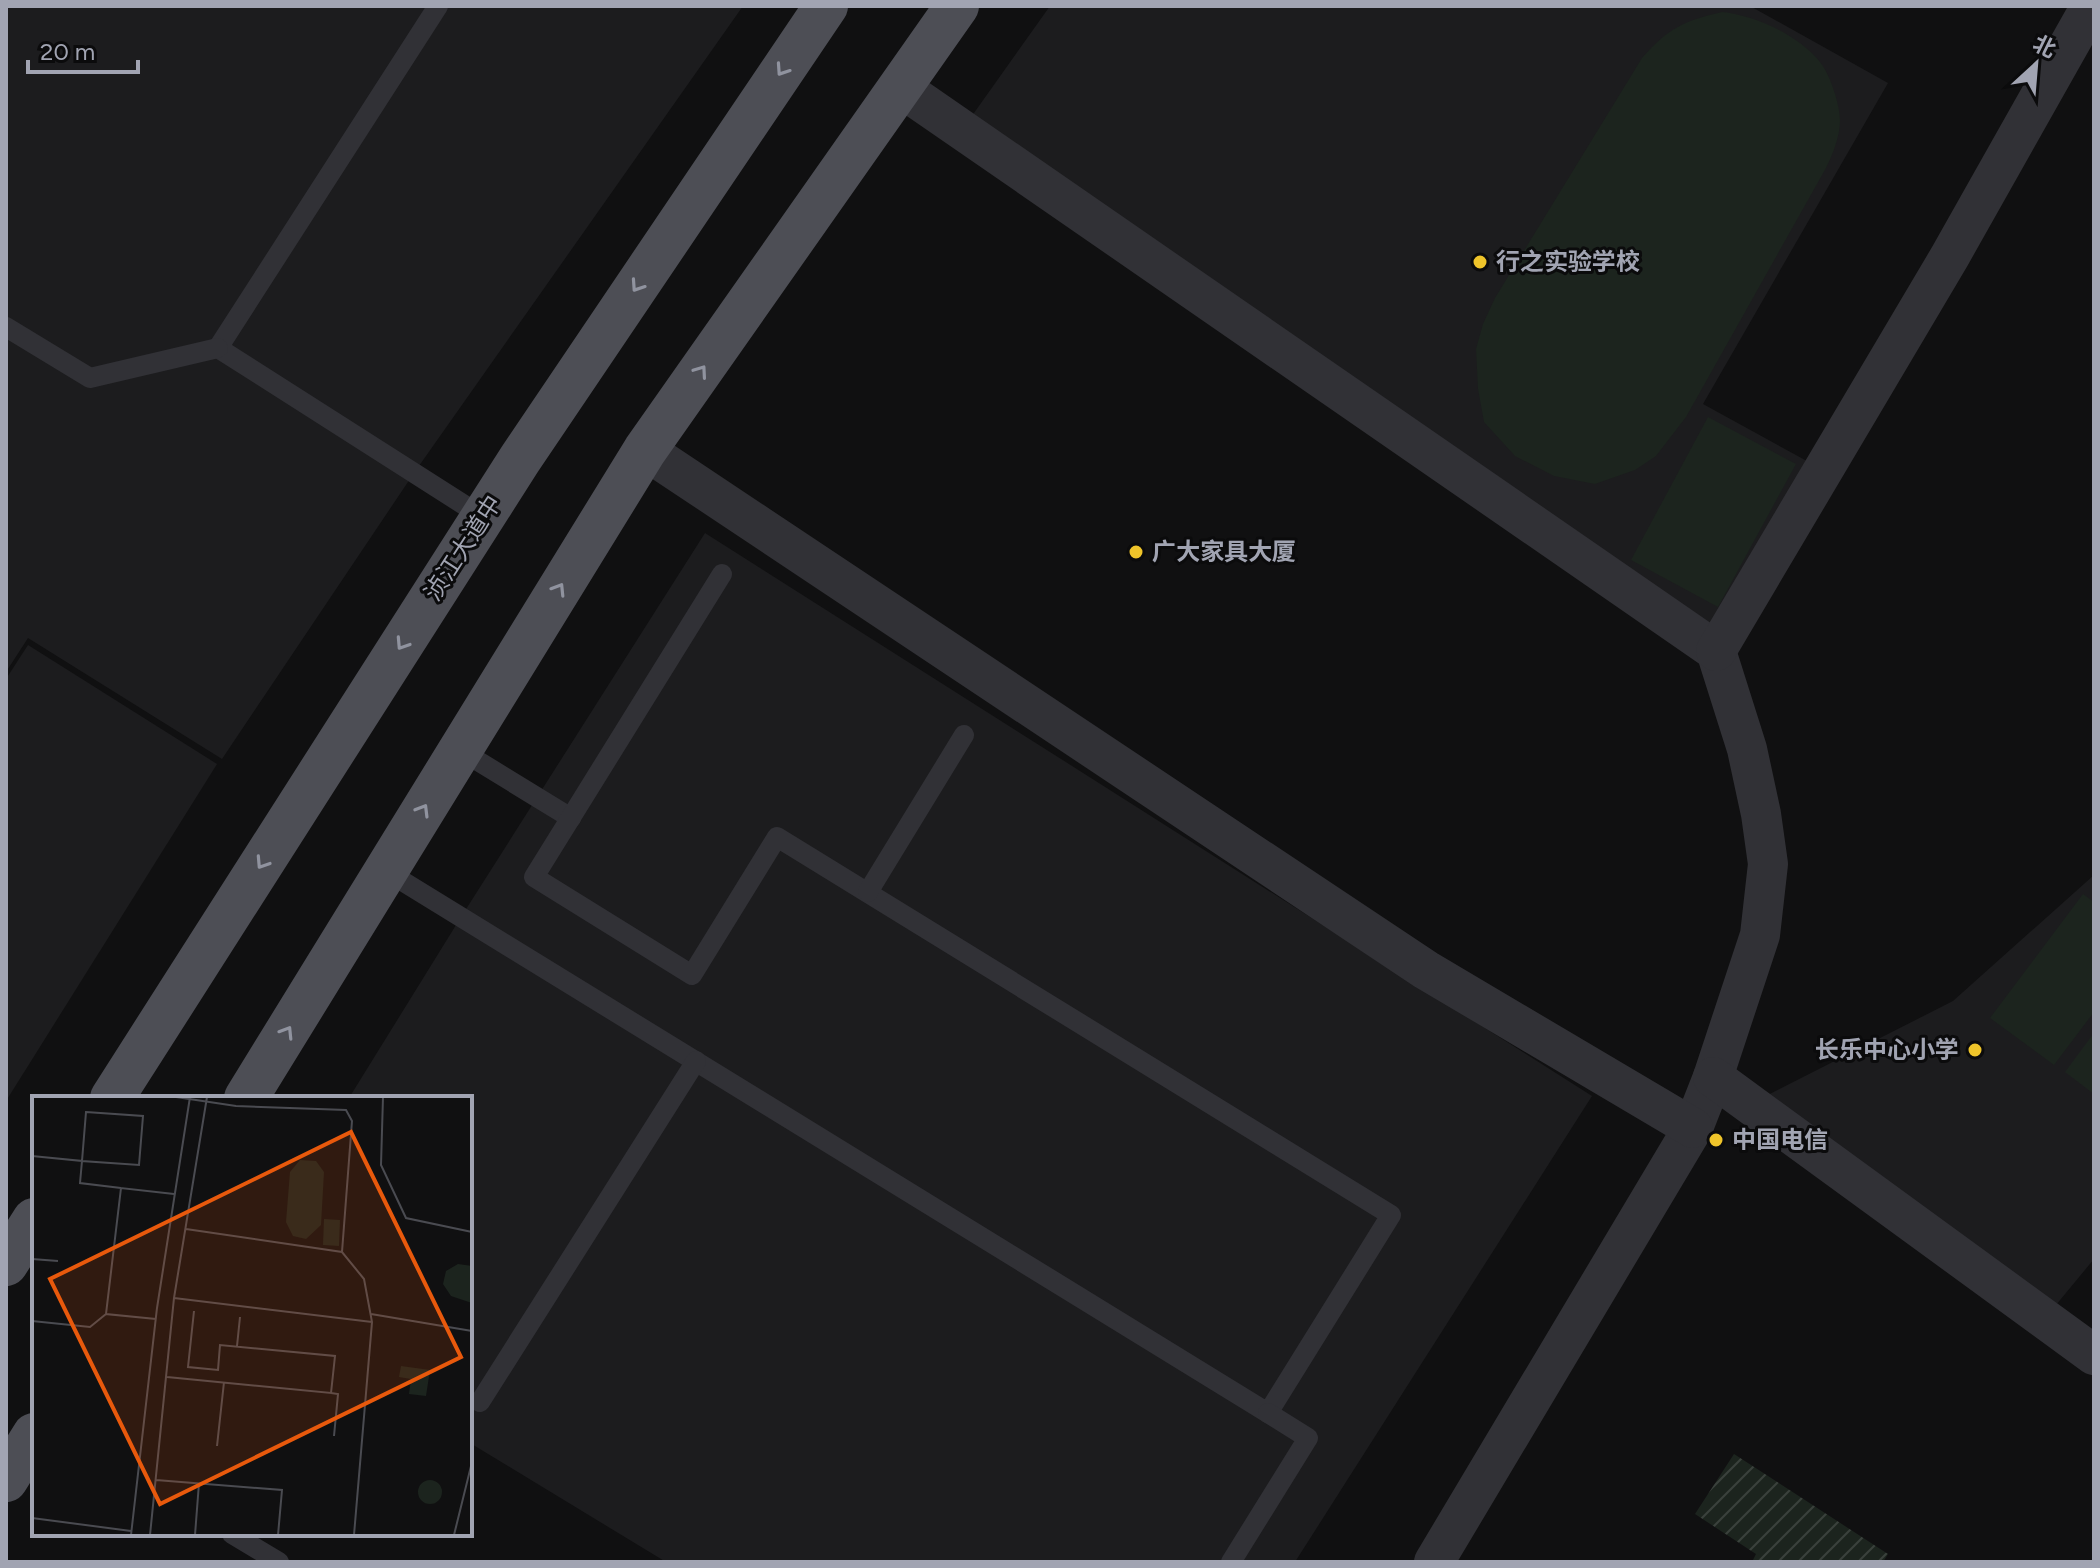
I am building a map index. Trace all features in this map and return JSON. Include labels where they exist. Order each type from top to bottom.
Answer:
[{"type":"main road","name":"浈江大道中","points":[[113,1096],[520,459],[826,6]]},
{"type":"main road","points":[[247,1096],[645,450],[957,6]]},
{"type":"main road","points":[[6,1264],[32,1223]]},
{"type":"main road","points":[[6,1480],[32,1438]]},
{"type":"street","points":[[1716,651],[1950,256],[2091,6]]},
{"type":"street","points":[[900,87],[1716,651],[1747,749],[1761,814],[1768,864],[1760,935],[1693,1128],[1434,1562]]},
{"type":"street","points":[[645,450],[1426,970],[1693,1128]]},
{"type":"street","points":[[1713,1077],[2094,1355]]},
{"type":"lane","points":[[6,327],[90,378],[218,348],[438,6]]},
{"type":"lane","points":[[218,348],[483,517]]},
{"type":"lane","points":[[722,574],[534,877],[692,975],[777,837],[1391,1215],[1268,1413]]},
{"type":"lane","points":[[868,892],[964,735]]},
{"type":"lane","points":[[460,750],[571,818]]},
{"type":"lane","points":[[386,871],[1308,1438],[1231,1562]]},
{"type":"lane","points":[[480,1402],[696,1061]]},
{"type":"lane","points":[[235,1536],[277,1561]]},
{"type":"shaded area","points":[[6,6],[743,6],[414,473],[222,759],[28,638],[6,672]]},
{"type":"shaded area","name":"行之实验学校","points":[[1050,6],[1750,6],[1888,83],[1703,404],[1816,466],[1715,635],[969,120]]},
{"type":"shaded area","points":[[1722,12],[1748,17],[1775,28],[1800,43],[1820,62],[1831,82],[1840,114],[1834,151],[1686,417],[1656,456],[1635,470],[1595,484],[1554,476],[1515,456],[1484,422],[1476,349],[1483,324],[1495,298],[1642,58],[1660,39],[1678,27]]},
{"type":"shaded area","points":[[1708,417],[1796,464],[1718,607],[1631,560]]},
{"type":"shaded area","points":[[705,533],[1592,1096],[1295,1562],[666,1562],[472,1444],[472,1096],[350,1096]]},
{"type":"shaded area","points":[[28,645],[217,764],[6,1101],[6,679]]},
{"type":"shaded area","name":"长乐中心小学","points":[[2094,875],[2094,1259],[2051,1311],[1758,1100],[1953,1001]]},
{"type":"shaded area","points":[[2083,894],[2094,902],[2094,1012],[2054,1065],[1990,1018]]},
{"type":"shaded area","points":[[2094,1033],[2094,1094],[2065,1072]]},
{"type":"shaded area","points":[[1734,1454],[1888,1554],[1883,1562],[1752,1562],[1756,1554],[1695,1514]]},
{"type":"place","name":"行之实验学校","points":[[1480,262]]},
{"type":"place","name":"广大家具大厦","points":[[1136,552]]},
{"type":"place","name":"长乐中心小学","points":[[1975,1050]]},
{"type":"place","name":"中国电信","points":[[1716,1140]]}]
